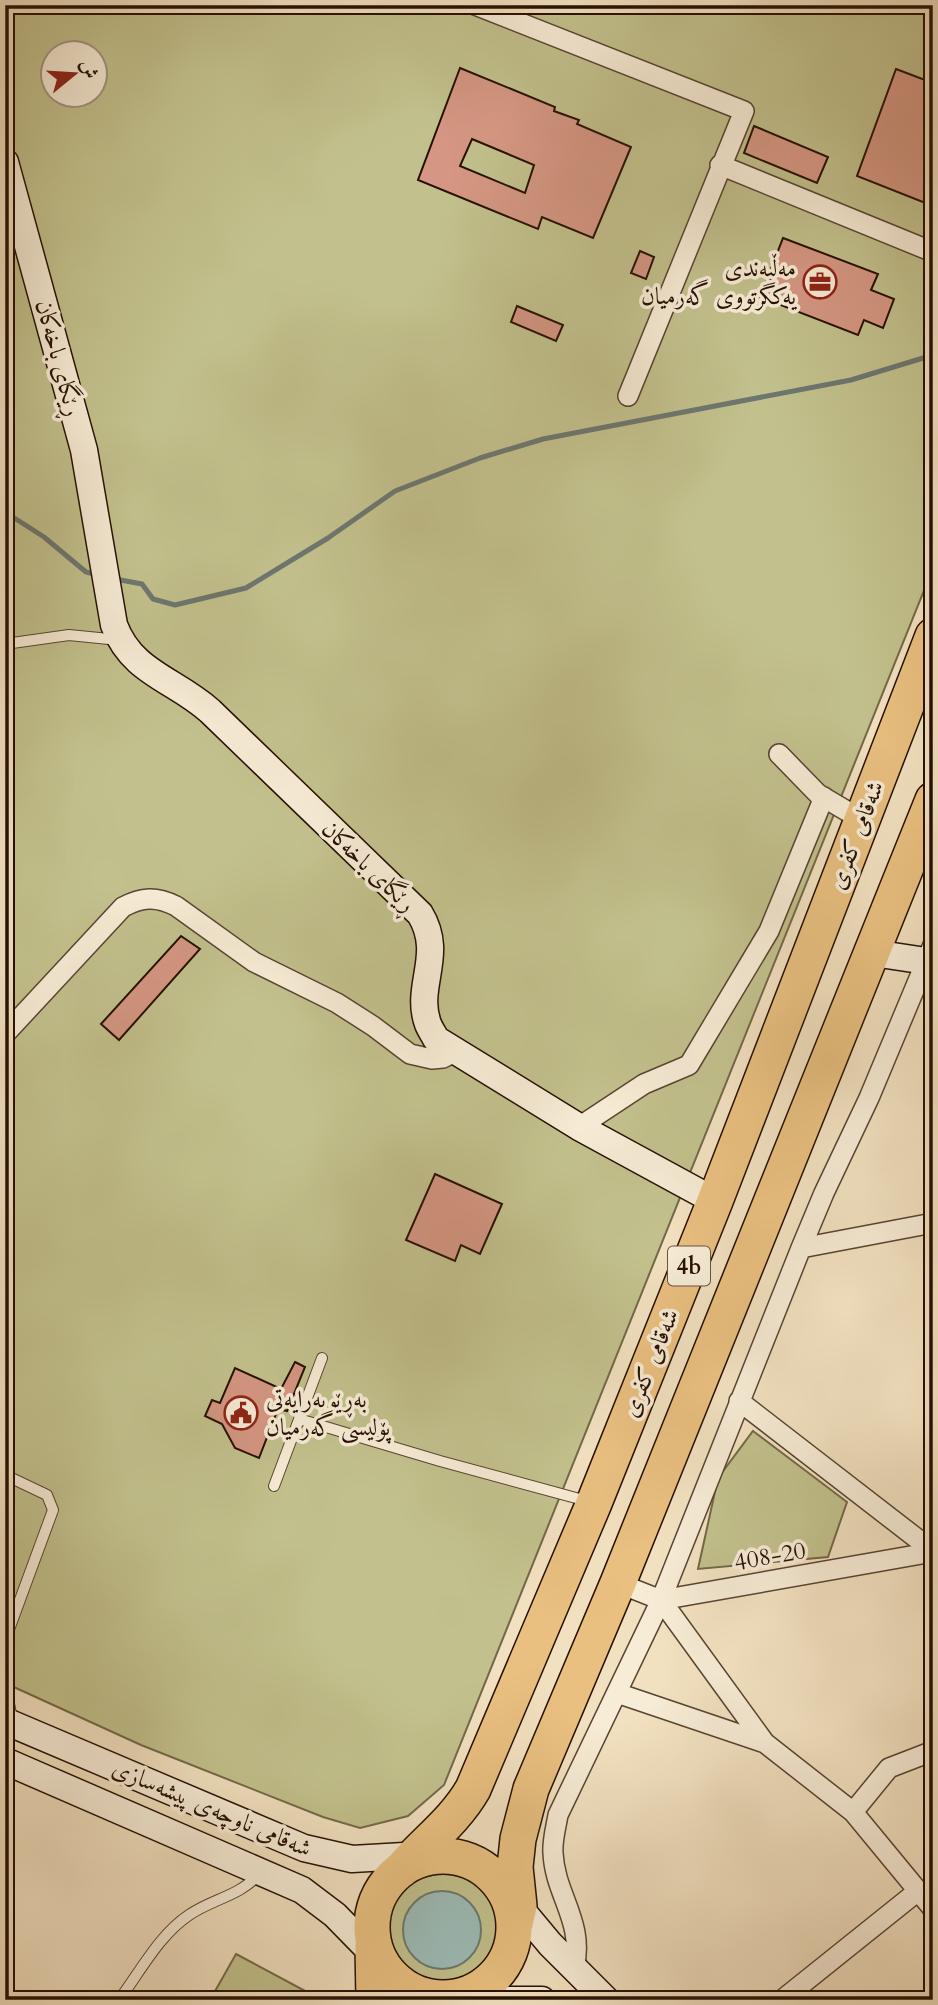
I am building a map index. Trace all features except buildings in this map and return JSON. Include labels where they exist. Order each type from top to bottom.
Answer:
[{"type":"highway","name":"شەقامی کفری","points":[[413,1861],[464,1806],[473,1789],[594,1503],[715,1201],[933,636]]},
{"type":"highway","name":"4b","points":[[514,1907],[518,1839],[531,1789],[618,1583],[933,800]]},
{"type":"highway","points":[[373,2000],[375,1906],[390,1880],[413,1861],[444,1855],[463,1858],[495,1877],[514,1907],[514,1942],[508,1959],[498,1974],[474,1997],[433,1999],[412,1992],[394,1979],[375,1951]]},
{"type":"street","points":[[475,5],[744,111],[628,396]]},
{"type":"street","name":"ڕێگای باخەکان","points":[[5,162],[84,450],[117,633],[129,654],[141,665],[184,690],[210,711],[420,914],[428,928],[432,944],[426,981],[428,1024],[436,1039],[579,1127],[715,1201]]},
{"type":"street","points":[[720,165],[933,252]]},
{"type":"street","points":[[779,754],[824,797],[862,820]]},
{"type":"street","points":[[579,1127],[644,1084],[689,1065],[769,931],[824,797]]},
{"type":"street","points":[[5,1034],[123,907],[150,897],[176,906],[254,961],[337,1003],[410,1054],[432,1059],[443,1058],[455,1052]]},
{"type":"street","points":[[575,1969],[577,1936],[558,1880],[552,1852],[558,1815],[661,1600],[801,1248],[930,955],[873,953]]},
{"type":"street","points":[[801,1248],[933,1223]]},
{"type":"street","points":[[739,1401],[933,1552]]},
{"type":"street","name":"408-20","points":[[661,1600],[933,1552]]},
{"type":"street","points":[[618,1583],[661,1600],[765,1743],[853,1812],[933,1909]]},
{"type":"street","points":[[617,1693],[765,1743]]},
{"type":"street","name":"شەقامی ناوچەی پیشەسازی","points":[[9,1723],[311,1851],[352,1859],[413,1861]]},
{"type":"street","points":[[853,1812],[889,1768],[933,1751]]},
{"type":"street","name":"شەقامی ناوچەی پیشەسازی","points":[[5,1761],[302,1890],[375,1951]]},
{"type":"street","points":[[782,2000],[918,1891]]},
{"type":"street","points":[[514,1907],[606,2000]]},
{"type":"street","points":[[474,1997],[542,2000]]},
{"type":"lane","points":[[5,643],[69,635],[117,633]]},
{"type":"lane","points":[[274,1486],[322,1358]]},
{"type":"lane","points":[[299,1419],[594,1503]]},
{"type":"lane","points":[[5,1475],[47,1495],[53,1510],[8,1622],[5,1647]]},
{"type":"lane","points":[[5,1681],[9,1723]]},
{"type":"lane","points":[[119,2000],[157,1947],[186,1916],[242,1890],[262,1871]]},
{"type":"shaded area","points":[[5,5],[933,5],[933,568],[444,1785],[408,1816],[360,1828],[323,1817],[141,1745],[5,1683]]},
{"type":"shaded area","points":[[753,1431],[847,1502],[828,1557],[698,1569],[718,1478]]},
{"type":"shaded area","points":[[443,1874],[464,1878],[481,1890],[493,1907],[497,1928],[493,1949],[481,1966],[464,1978],[443,1982],[422,1978],[405,1966],[393,1949],[389,1928],[393,1907],[405,1890],[422,1878]]},
{"type":"shaded area","points":[[236,1954],[322,2000],[210,2000]]},
{"type":"water","points":[[442,1891],[457,1894],[474,1908],[481,1930],[478,1945],[464,1962],[442,1969],[427,1966],[410,1952],[403,1930],[406,1915],[420,1898]]},
{"type":"waterway","points":[[115,579],[142,584],[153,599],[175,605],[246,588],[328,538],[395,491],[480,458],[543,439],[851,380],[933,355]]},
{"type":"waterway","points":[[5,512],[44,537],[86,572],[99,575]]},
{"type":"place","name":"مەڵبەندی یەکگرتووی گەرمیان","points":[[820,282]]},
{"type":"place","name":"بەڕێوبەرایەتی پۆلیسی گەرمیان","points":[[241,1413]]}]
